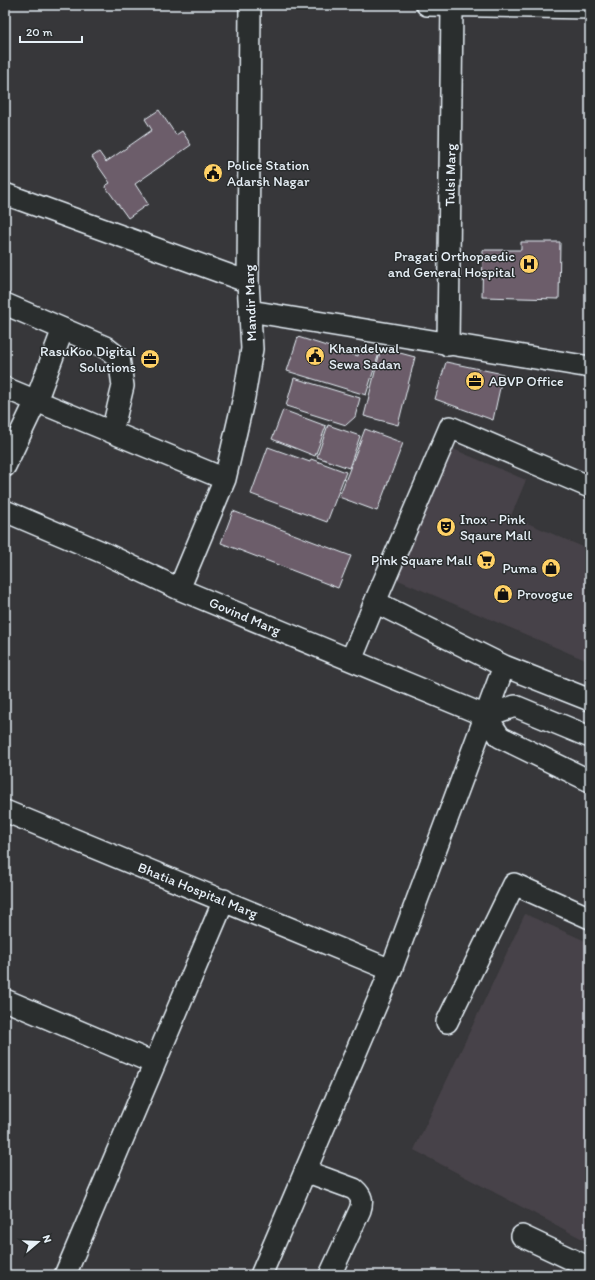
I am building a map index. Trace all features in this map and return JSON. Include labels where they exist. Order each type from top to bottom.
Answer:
[{"type":"street","name":"Mandir Marg","points":[[180,589],[225,479],[244,397],[252,349],[248,282],[250,5]]},
{"type":"street","points":[[427,5],[590,8]]},
{"type":"street","name":"Tulsi Marg","points":[[448,345],[452,6]]},
{"type":"street","points":[[5,194],[248,282]]},
{"type":"street","points":[[5,304],[105,347],[119,358],[123,386],[112,432]]},
{"type":"street","points":[[250,311],[448,345],[590,367]]},
{"type":"street","points":[[5,466],[36,401],[63,329]]},
{"type":"street","points":[[5,388],[225,479]]},
{"type":"street","points":[[351,660],[450,427],[590,487]]},
{"type":"street","name":"Govind Marg","points":[[5,511],[104,553],[180,589],[486,716]]},
{"type":"street","points":[[375,602],[504,666],[590,700]]},
{"type":"street","points":[[261,1275],[391,970],[504,666]]},
{"type":"street","points":[[486,716],[515,706],[590,737]]},
{"type":"street","points":[[486,716],[500,737],[590,781]]},
{"type":"street","name":"Bhatia Hospital Marg","points":[[5,811],[391,970]]},
{"type":"street","points":[[447,1022],[514,884],[590,918]]},
{"type":"street","points":[[66,1275],[154,1063],[224,900]]},
{"type":"street","points":[[5,1000],[154,1063]]},
{"type":"street","points":[[305,1171],[354,1189],[360,1195],[362,1203],[330,1275]]},
{"type":"street","points":[[522,1236],[590,1268]]},
{"type":"shaded area","name":"Pink Square Mall","points":[[432,440],[526,480],[511,516],[590,550],[590,662],[377,571]]},
{"type":"shaded area","points":[[525,914],[590,943],[590,1243],[414,1150]]},
{"type":"building","points":[[159,110],[176,135],[182,131],[191,145],[135,184],[148,204],[128,218],[105,186],[110,183],[92,157],[99,152],[106,162],[152,130],[145,119]]},
{"type":"building","points":[[521,242],[560,242],[559,299],[482,297],[483,250],[521,250]]},
{"type":"building","points":[[298,337],[358,356],[360,348],[379,353],[366,395],[287,371]]},
{"type":"building","points":[[381,348],[415,357],[398,425],[364,416]]},
{"type":"building","points":[[446,362],[503,374],[493,420],[435,399]]},
{"type":"building","points":[[294,378],[360,398],[355,417],[346,425],[286,406]]},
{"type":"building","points":[[283,410],[326,426],[315,456],[272,439]]},
{"type":"building","points":[[328,425],[360,436],[349,468],[317,457]]},
{"type":"building","points":[[365,429],[403,443],[377,511],[339,497]]},
{"type":"building","points":[[268,447],[310,462],[311,459],[346,472],[327,522],[251,494]]},
{"type":"building","points":[[233,511],[351,556],[338,588],[221,543]]},
{"type":"place","name":"Police Station Adarsh Nagar","points":[[213,173]]},
{"type":"place","name":"Pragati Orthopaedic and General Hospital","points":[[529,264]]},
{"type":"place","name":"Khandelwal Sewa Sadan","points":[[315,356]]},
{"type":"place","name":"RasuKoo Digital Solutions","points":[[150,359]]},
{"type":"place","name":"ABVP Office","points":[[475,381]]},
{"type":"place","name":"Inox - Pink Sqaure Mall","points":[[446,527]]},
{"type":"place","name":"Pink Square Mall","points":[[486,560]]},
{"type":"place","name":"Puma","points":[[551,568]]},
{"type":"place","name":"Provogue","points":[[503,594]]}]
